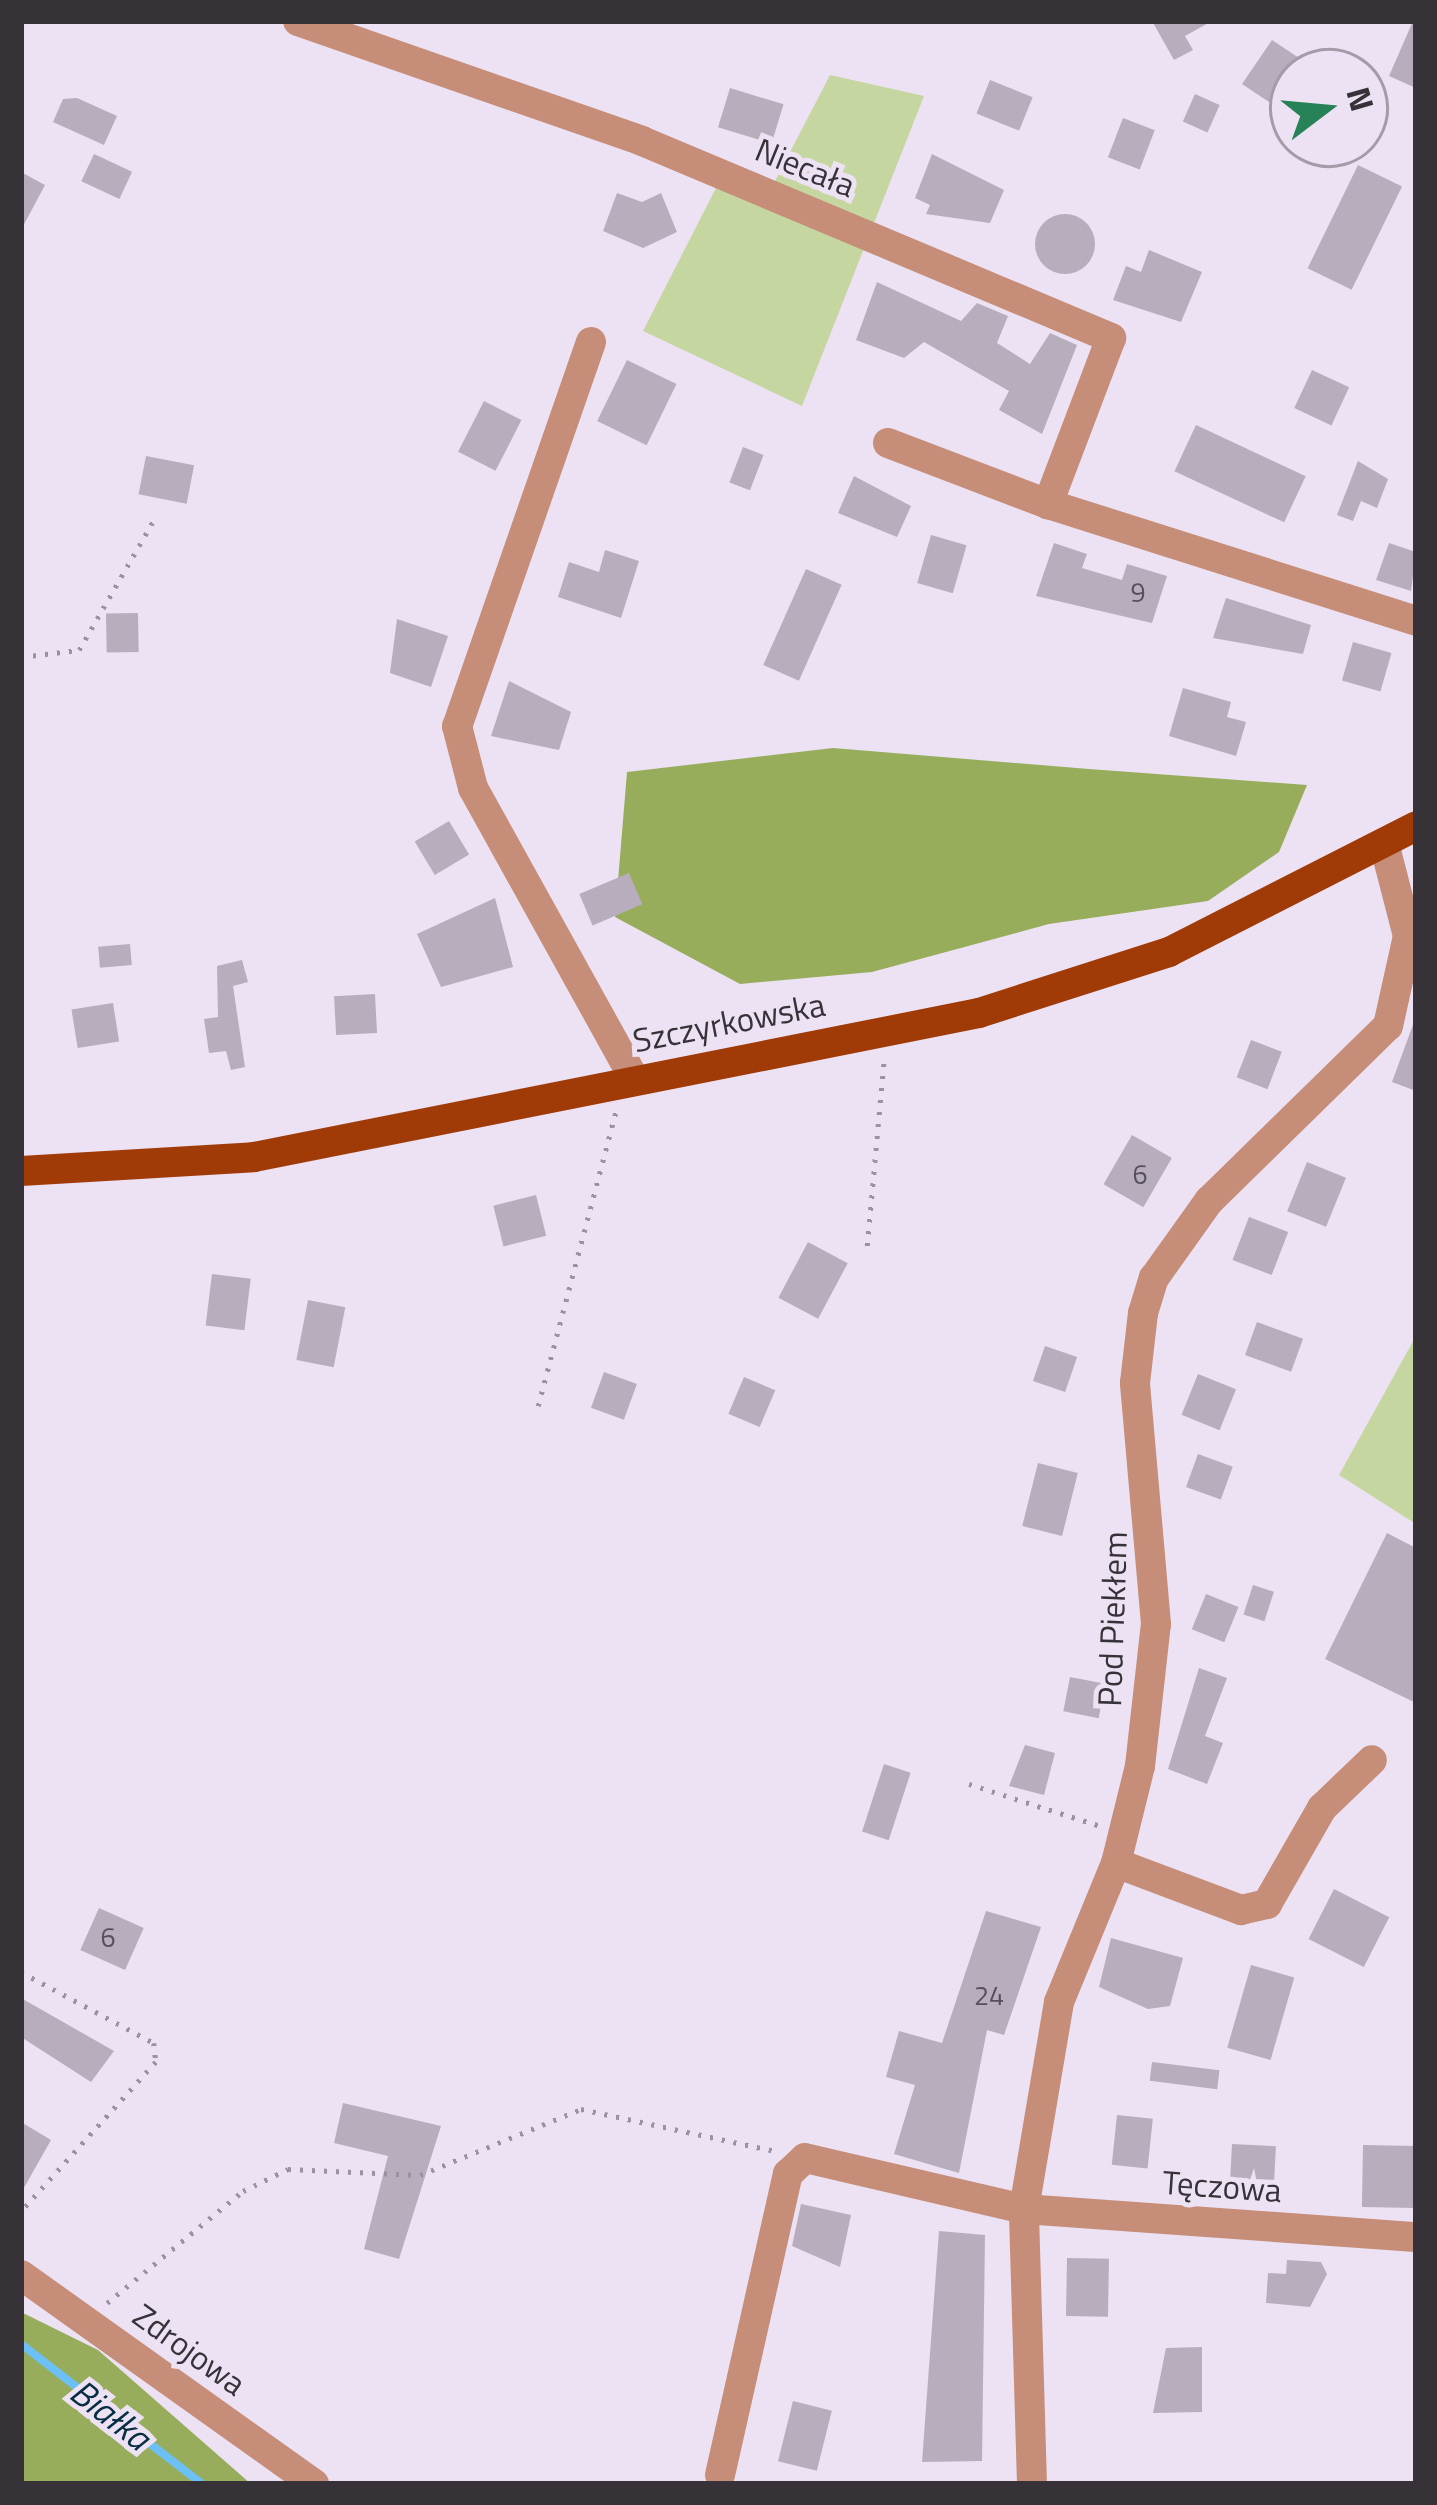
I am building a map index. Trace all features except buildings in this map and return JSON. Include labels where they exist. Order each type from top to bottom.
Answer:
[{"type":"main road","name":"Szczyrkowska","points":[[21,1171],[213,1163],[886,1031],[1122,971],[1416,826]]},
{"type":"street","name":"Niecała","points":[[298,21],[642,141],[1112,338],[1048,504]]},
{"type":"street","points":[[591,342],[457,726],[473,788],[628,1079]]},
{"type":"street","points":[[888,443],[1048,504],[1416,621]]},
{"type":"street","name":"Pod Piekłem","points":[[1031,2484],[1024,2209],[1058,2002],[1116,1863],[1123,1833],[1156,1624],[1136,1383],[1143,1313],[1154,1278],[1209,1202],[1388,1026],[1408,936],[1384,844]]},
{"type":"street","points":[[1116,1863],[1241,1910],[1267,1904],[1322,1808],[1372,1760]]},
{"type":"street","points":[[721,2475],[788,2174],[805,2158]]},
{"type":"street","name":"Tęczowa","points":[[805,2158],[1024,2209],[1416,2237]]},
{"type":"street","name":"Zdrojowa","points":[[21,2275],[314,2484]]},
{"type":"path","points":[[21,657],[79,650],[156,516]]},
{"type":"path","points":[[866,1246],[886,1031]]},
{"type":"path","points":[[538,1406],[628,1079]]},
{"type":"path","points":[[969,1784],[1123,1833]]},
{"type":"path","points":[[21,1972],[154,2043],[156,2062],[21,2212]]},
{"type":"path","points":[[87,2319],[243,2191],[288,2169],[420,2175],[581,2109],[805,2158]]},
{"type":"green space","points":[[830,75],[924,96],[802,406],[643,331],[718,184],[773,185]]},
{"type":"green space","points":[[833,748],[1307,785],[1279,852],[1208,901],[1049,924],[872,972],[740,984],[615,917],[627,772]]},
{"type":"green space","points":[[1416,1336],[1416,1524],[1339,1475]]},
{"type":"green space","points":[[21,2312],[98,2350],[251,2484],[21,2484]]},
{"type":"waterway","name":"Białka","points":[[21,2344],[202,2484]]}]
